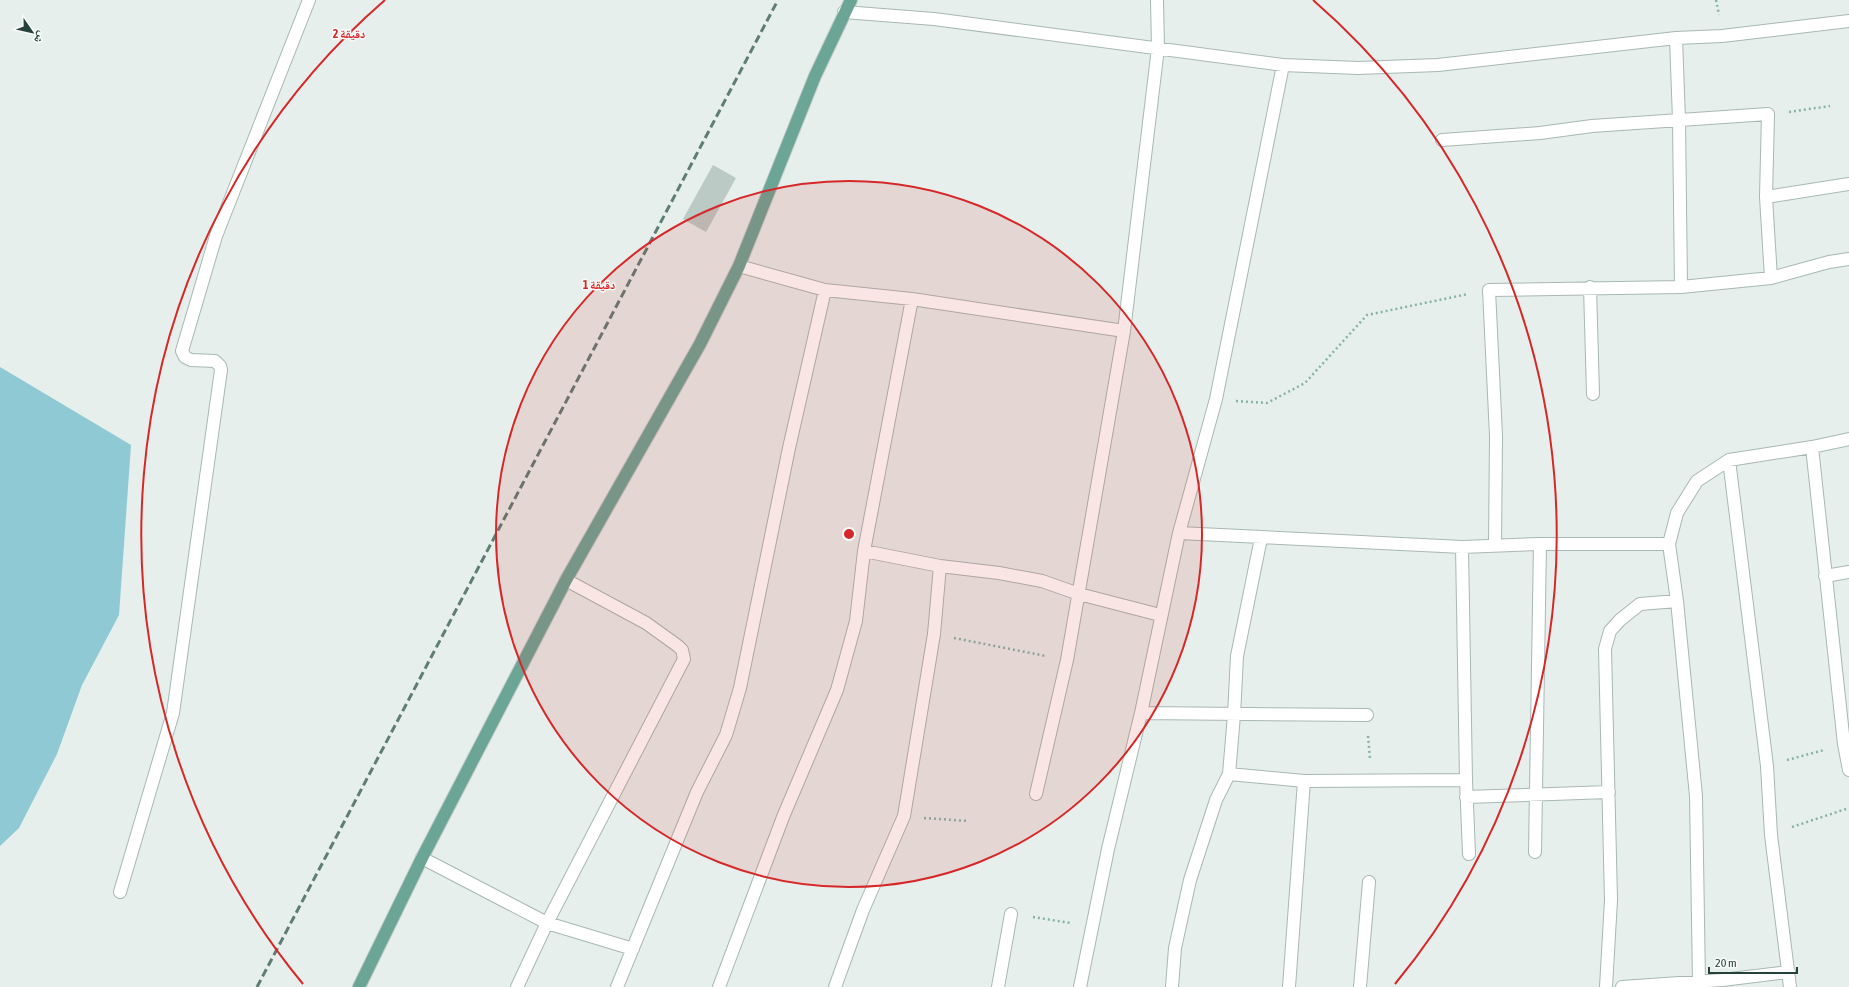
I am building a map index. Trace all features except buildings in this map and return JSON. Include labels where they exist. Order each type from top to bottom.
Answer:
[{"type":"main road","points":[[359,987],[422,858],[566,580],[700,344],[739,266],[815,76],[851,0]]},
{"type":"street","points":[[120,892],[173,713],[221,370],[220,366],[215,361],[191,360],[185,357],[182,351],[216,236],[309,0]]},
{"type":"street","points":[[1036,794],[1067,660],[1124,331],[1158,48],[1157,0]]},
{"type":"street","points":[[844,12],[934,19],[1283,65],[1358,68],[1438,65],[1676,38],[1722,36],[1849,21]]},
{"type":"street","points":[[1676,38],[1679,120],[1681,287]]},
{"type":"street","points":[[1080,987],[1108,849],[1140,713],[1160,615],[1179,533],[1216,400],[1283,65]]},
{"type":"street","points":[[1442,140],[1540,133],[1592,126],[1768,114],[1766,197],[1771,278]]},
{"type":"street","points":[[1766,197],[1849,184]]},
{"type":"street","points":[[1495,545],[1496,436],[1489,290],[1590,287],[1681,287],[1771,278],[1829,262],[1849,259]]},
{"type":"street","points":[[739,266],[825,290],[912,299],[1124,331]]},
{"type":"street","points":[[1590,287],[1593,394]]},
{"type":"street","points":[[617,987],[697,792],[726,735],[740,688],[789,448],[825,290]]},
{"type":"street","points":[[719,987],[783,817],[837,690],[856,621],[864,551],[912,299]]},
{"type":"street","points":[[1699,982],[1696,796],[1677,601],[1669,544],[1678,513],[1697,481],[1729,460],[1812,447],[1849,439]]},
{"type":"street","points":[[1812,447],[1844,744],[1849,770]]},
{"type":"street","points":[[1729,460],[1767,766],[1771,834],[1790,972],[1790,987]]},
{"type":"street","points":[[1179,533],[1260,538],[1294,537],[1462,547],[1540,544],[1669,544]]},
{"type":"street","points":[[1172,987],[1176,948],[1190,880],[1216,800],[1229,774],[1237,656],[1260,538]]},
{"type":"street","points":[[1535,852],[1540,544]]},
{"type":"street","points":[[1462,547],[1466,797],[1469,854]]},
{"type":"street","points":[[864,551],[940,566],[1000,573],[1042,581],[1079,594],[1160,615]]},
{"type":"street","points":[[835,987],[863,910],[904,816],[934,634],[940,566]]},
{"type":"street","points":[[1825,576],[1849,572]]},
{"type":"street","points":[[517,987],[547,923],[684,660],[682,650],[678,646],[646,623],[566,580]]},
{"type":"street","points":[[1606,987],[1611,900],[1606,648],[1610,631],[1620,620],[1640,604],[1677,601]]},
{"type":"street","points":[[1140,713],[1367,715]]},
{"type":"street","points":[[1229,774],[1304,781],[1466,780]]},
{"type":"street","points":[[1289,987],[1304,781]]},
{"type":"street","points":[[1466,797],[1535,796],[1609,792]]},
{"type":"street","points":[[422,858],[547,923],[633,949]]},
{"type":"street","points":[[1360,987],[1369,882]]},
{"type":"street","points":[[998,987],[1011,914]]},
{"type":"street","points":[[1622,987],[1699,982],[1722,984],[1790,972]]},
{"type":"path","points":[[1768,114],[1830,106]]},
{"type":"path","points":[[1216,400],[1267,403],[1305,383],[1367,315],[1489,290]]},
{"type":"path","points":[[934,634],[1067,660]]},
{"type":"path","points":[[1367,715],[1372,781]]},
{"type":"path","points":[[1767,766],[1844,744]]},
{"type":"path","points":[[1771,834],[1849,808]]},
{"type":"path","points":[[904,816],[968,821]]},
{"type":"path","points":[[1011,914],[1092,927]]},
{"type":"water","points":[[0,367],[131,445],[119,615],[82,685],[57,754],[19,828],[0,846]]},
{"type":"railway","points":[[257,987],[778,0]]}]
